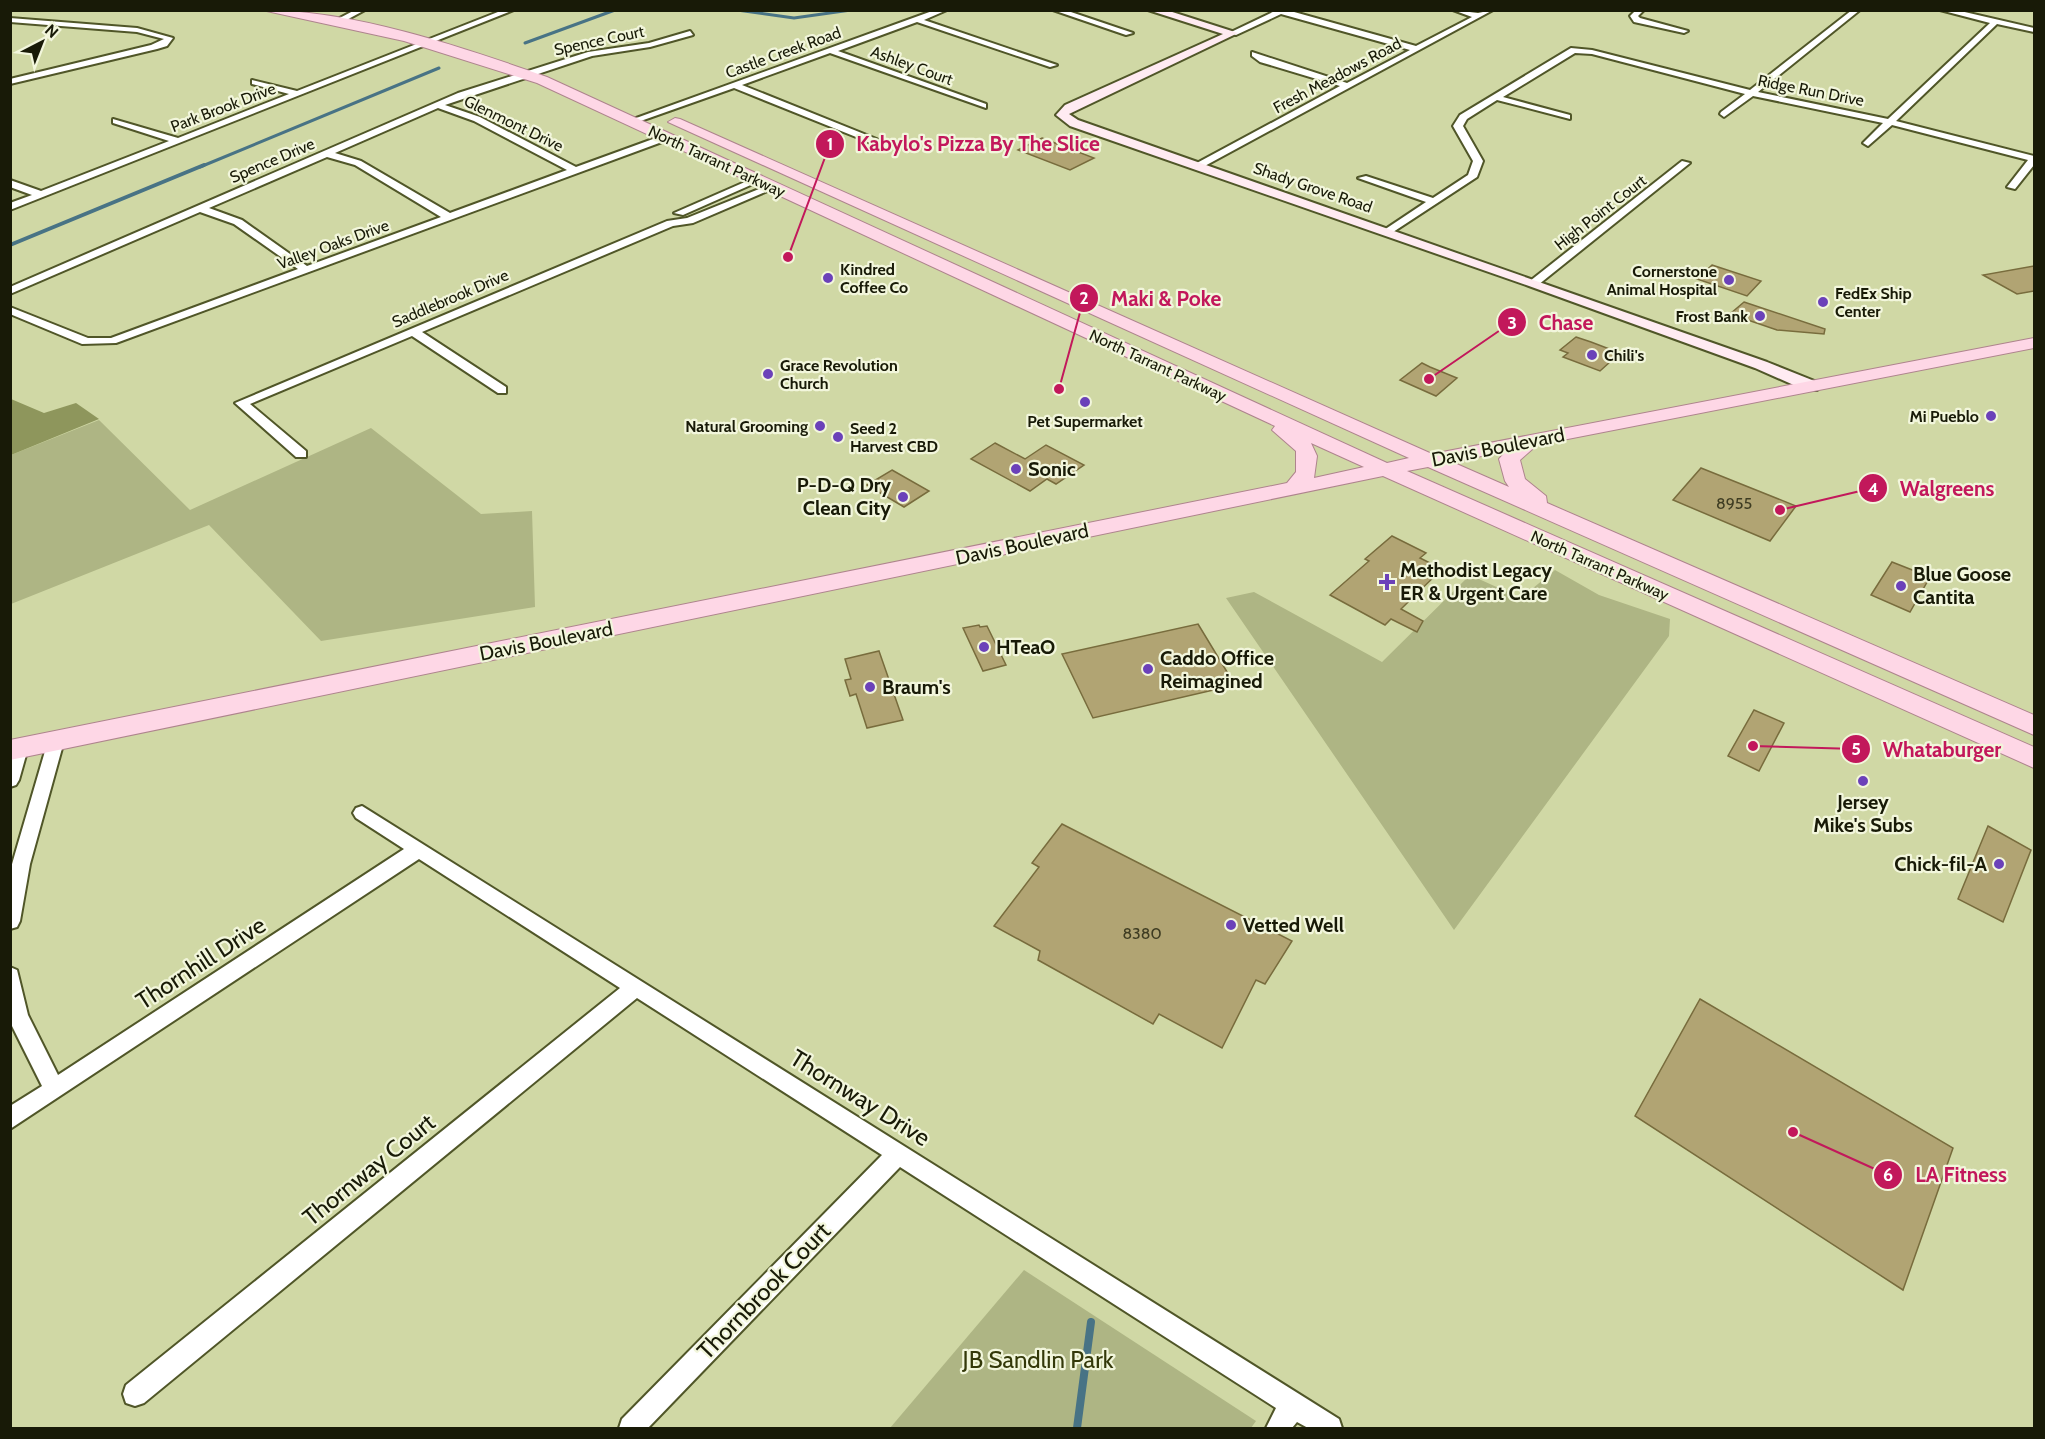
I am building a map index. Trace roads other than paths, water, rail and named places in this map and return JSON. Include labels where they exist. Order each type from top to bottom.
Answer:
[{"type":"main road","name":"North Tarrant Parkway","points":[[268,10],[338,16],[525,74],[667,137],[914,254],[1386,470],[2034,758]]},
{"type":"main road","name":"North Tarrant Parkway","points":[[338,16],[358,12],[382,19]]},
{"type":"main road","points":[[424,28],[483,46]]},
{"type":"main road","points":[[526,59],[565,74]]},
{"type":"main road","name":"North Tarrant Parkway","points":[[635,104],[1432,461],[2034,725]]},
{"type":"main road","points":[[667,137],[694,137],[719,148],[754,158]]},
{"type":"main road","points":[[914,254],[940,240]]},
{"type":"main road","name":"Davis Boulevard","points":[[15,749],[1530,440],[2034,343]]},
{"type":"main road","points":[[1259,411],[1306,449],[1309,466],[1304,479],[1292,490]]},
{"type":"main road","points":[[1530,440],[1509,459],[1515,481],[1555,514]]},
{"type":"street","name":"Park Brook Drive","points":[[10,207],[511,10]]},
{"type":"street","name":"Castle Creek Road","points":[[632,121],[944,10]]},
{"type":"street","points":[[1153,10],[1233,33],[1283,11],[1417,49]]},
{"type":"street","points":[[1456,10],[1479,16]]},
{"type":"street","name":"Fresh Meadows Road","points":[[1198,166],[1490,10]]},
{"type":"street","points":[[1641,10],[1634,15],[1635,18],[1684,31]]},
{"type":"street","points":[[1724,114],[1857,10]]},
{"type":"street","points":[[1943,10],[2034,30]]},
{"type":"street","points":[[1064,11],[1129,33]]},
{"type":"street","points":[[10,20],[149,32],[169,38],[164,44],[10,82]]},
{"type":"street","points":[[918,20],[1053,65]]},
{"type":"street","points":[[1868,143],[1996,21]]},
{"type":"street","name":"Spence Court","points":[[548,66],[591,54],[650,45],[690,33]]},
{"type":"street","name":"Shady Grove Road","points":[[1233,33],[1068,108],[1062,115],[1074,123],[1761,365],[1811,386]]},
{"type":"street","name":"Ridge Run Drive","points":[[1495,97],[1568,52],[1581,50],[1750,93],[1890,122],[2034,159]]},
{"type":"street","name":"Ashley Court","points":[[831,51],[983,106]]},
{"type":"street","points":[[1255,54],[1263,60],[1348,86]]},
{"type":"street","name":"Spence Drive","points":[[10,291],[437,105],[548,66]]},
{"type":"street","points":[[255,82],[297,94]]},
{"type":"street","points":[[735,85],[886,146]]},
{"type":"street","points":[[1386,232],[1472,177],[1478,161],[1458,126],[1471,110],[1495,97],[1567,117]]},
{"type":"street","name":"Glenmont Drive","points":[[437,105],[464,113],[576,171]]},
{"type":"street","points":[[117,121],[178,141]]},
{"type":"street","name":"Valley Oaks Drive","points":[[10,310],[86,342],[97,344],[112,341],[667,137]]},
{"type":"street","points":[[325,153],[358,163],[449,217]]},
{"type":"street","points":[[2012,187],[2034,159]]},
{"type":"street","name":"High Point Court","points":[[1534,284],[1685,164]]},
{"type":"street","points":[[1363,178],[1432,201]]},
{"type":"street","points":[[10,183],[41,195]]},
{"type":"street","name":"Saddlebrook Drive","points":[[671,223],[677,214],[765,183]]},
{"type":"street","name":"Saddlebrook Drive","points":[[301,454],[241,403],[671,223],[689,220],[717,210],[765,183]]},
{"type":"street","points":[[703,203],[717,210]]},
{"type":"street","points":[[199,208],[238,222],[306,270]]},
{"type":"street","points":[[413,331],[502,390]]},
{"type":"street","points":[[10,921],[21,864],[56,741]]},
{"type":"street","points":[[10,780],[15,749]]},
{"type":"street","name":"Thornway Drive","points":[[362,813],[1330,1428]]},
{"type":"street","name":"Thornhill Drive","points":[[11,1117],[419,849]]},
{"type":"street","points":[[10,976],[18,1016],[55,1090]]},
{"type":"street","name":"Thornway Court","points":[[135,1394],[636,987]]},
{"type":"street","name":"Thornbrook Court","points":[[631,1428],[898,1154]]},
{"type":"street","points":[[1278,1428],[1293,1405]]},
{"type":"waterway","points":[[525,43],[615,10]]},
{"type":"waterway","points":[[737,10],[794,18],[851,10]]},
{"type":"waterway","points":[[200,167],[439,68]]},
{"type":"waterway","points":[[10,245],[204,165]]},
{"type":"waterway","points":[[1077,1428],[1091,1322]]},
{"type":"place","name":"Kabylo's Pizza By The Slice","points":[[788,257]]},
{"type":"place","name":"Kindred Coffee Co","points":[[828,278]]},
{"type":"place","name":"Cornerstone Animal Hospital","points":[[1729,280]]},
{"type":"place","name":"FedEx Ship Center","points":[[1823,302]]},
{"type":"place","name":"Frost Bank","points":[[1760,316]]},
{"type":"place","name":"Chili's","points":[[1592,355]]},
{"type":"place","name":"Grace Revolution Church","points":[[768,374]]},
{"type":"place","name":"Chase","points":[[1429,379]]},
{"type":"place","name":"Maki & Poke","points":[[1059,389]]},
{"type":"place","name":"Pet Supermarket","points":[[1085,402]]},
{"type":"place","name":"Mi Pueblo","points":[[1991,416]]},
{"type":"place","name":"Natural Grooming","points":[[820,426]]},
{"type":"place","name":"Seed 2 Harvest CBD","points":[[838,437]]},
{"type":"place","name":"Sonic","points":[[1016,469]]},
{"type":"place","name":"P-D-Q Dry Clean City","points":[[903,497]]},
{"type":"place","name":"Walgreens","points":[[1780,510]]},
{"type":"place","name":"Methodist Legacy ER & Urgent Care","points":[[1387,582]]},
{"type":"place","name":"Blue Goose Cantita","points":[[1901,586]]},
{"type":"place","name":"HTeaO","points":[[984,647]]},
{"type":"place","name":"Caddo Office Reimagined","points":[[1148,669]]},
{"type":"place","name":"Braum's","points":[[870,687]]},
{"type":"place","name":"Whataburger","points":[[1753,746]]},
{"type":"place","name":"Jersey Mike's Subs","points":[[1863,781]]},
{"type":"place","name":"Chick-fil-A","points":[[1999,864]]},
{"type":"place","name":"Vetted Well","points":[[1231,925]]},
{"type":"place","name":"LA Fitness","points":[[1793,1132]]},
{"type":"park label","name":"JB Sandlin Park","points":[[1038,1360]]}]
